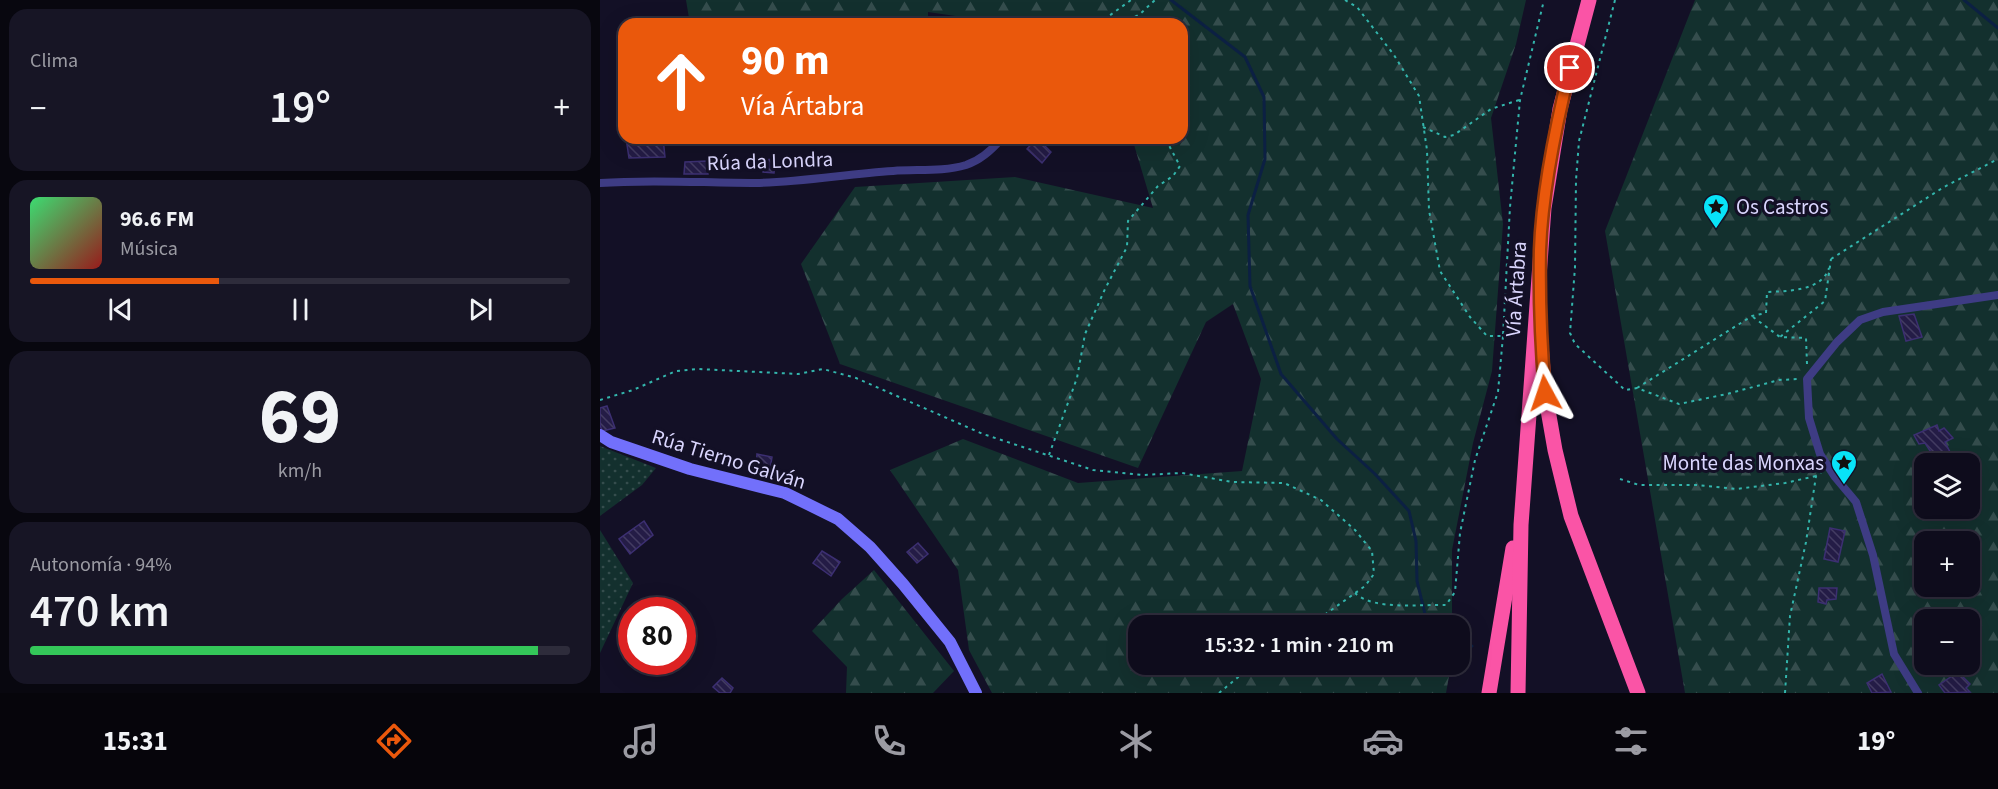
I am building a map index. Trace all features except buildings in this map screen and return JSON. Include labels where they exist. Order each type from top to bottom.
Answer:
[{"type":"highway","name":"Vía Ártabra","points":[[1518,693],[1521,525],[1544,208],[1560,109],[1589,0]]},
{"type":"highway","points":[[1540,249],[1540,337],[1545,393],[1555,450],[1575,526],[1638,693]]},
{"type":"highway","points":[[1489,693],[1514,547],[1521,525]]},
{"type":"street","name":"Rúa da Londra","points":[[600,183],[638,180],[757,183],[821,180],[893,171],[948,169],[968,164],[991,151],[997,144]]},
{"type":"street","points":[[1918,693],[1894,654],[1873,555],[1856,501],[1820,454],[1809,418],[1807,379],[1837,342],[1860,320],[1883,312],[1998,295]]},
{"type":"street","name":"Rúa Tierno Galván","points":[[600,435],[611,442],[690,469],[785,493],[838,519],[870,547],[950,642],[976,693]]},
{"type":"path","points":[[1106,18],[1131,0]]},
{"type":"path","points":[[1133,18],[1155,0]]},
{"type":"path","points":[[1345,0],[1357,7],[1394,55],[1419,96],[1426,150],[1429,210],[1440,271],[1470,316],[1487,336],[1503,336]]},
{"type":"path","points":[[1356,593],[1362,600],[1384,604],[1446,605],[1455,592],[1460,533],[1475,460],[1497,392],[1520,100],[1544,0]]},
{"type":"path","points":[[1615,0],[1579,141],[1575,180],[1575,267],[1570,333],[1575,344],[1625,390],[1637,388],[1752,316],[1766,314],[1767,292],[1792,290],[1817,283],[1827,274],[1831,259],[1944,187],[1998,159]]},
{"type":"path","points":[[1423,127],[1445,137],[1454,135],[1491,109],[1520,100]]},
{"type":"path","points":[[1049,455],[1077,378],[1085,334],[1127,247],[1128,221],[1158,186],[1173,176],[1180,166],[1168,144]]},
{"type":"path","points":[[1780,337],[1825,301],[1831,259]]},
{"type":"path","points":[[1637,388],[1679,404],[1779,380],[1807,379],[1806,338],[1780,337],[1752,316]]},
{"type":"path","points":[[600,400],[643,387],[675,371],[698,369],[789,374],[824,369],[856,378],[983,434],[1093,470],[1143,475],[1182,473],[1232,482],[1284,483],[1321,500],[1356,530],[1372,551],[1374,574],[1365,586],[1325,615]]},
{"type":"path","points":[[1620,479],[1639,485],[1696,485],[1736,489],[1785,483],[1816,476],[1829,468]]},
{"type":"path","points":[[1785,693],[1790,616],[1806,542],[1816,476]]},
{"type":"path","points":[[1218,693],[1240,675]]},
{"type":"green space","points":[[686,0],[1526,0],[1516,44],[1491,118],[1503,224],[1492,371],[1473,443],[1452,550],[1452,615],[1128,615],[1128,675],[1449,675],[1446,693],[992,693],[969,650],[958,570],[890,470],[963,439],[1078,483],[1242,471],[1261,379],[1233,304],[1206,322],[1138,468],[840,364],[801,264],[855,187],[1015,177],[1153,208],[1134,144],[1188,144],[1188,18],[970,18],[928,12],[928,18],[689,18]]},
{"type":"green space","points":[[1695,0],[1998,0],[1998,693],[1685,693],[1605,231]]},
{"type":"green space","points":[[600,446],[656,468],[642,485],[600,516]]},
{"type":"green space","points":[[600,530],[633,583],[626,597],[618,597],[618,615],[600,653]]},
{"type":"green space","points":[[874,570],[954,671],[933,693],[846,693],[847,667],[812,631]]},
{"type":"waterway","points":[[1171,0],[1245,57],[1264,97],[1265,159],[1248,215],[1250,286],[1281,374],[1337,439],[1375,474],[1409,511],[1416,541],[1417,581],[1426,615]]},
{"type":"waterway","points":[[1964,0],[1998,28]]},
{"type":"place","name":"Os Castros","points":[[1716,230]]},
{"type":"place","name":"Monte das Monxas","points":[[1844,486]]},
{"type":"route","points":[[1545,393],[1540,337],[1540,249],[1544,208],[1560,109],[1570,68]]}]
